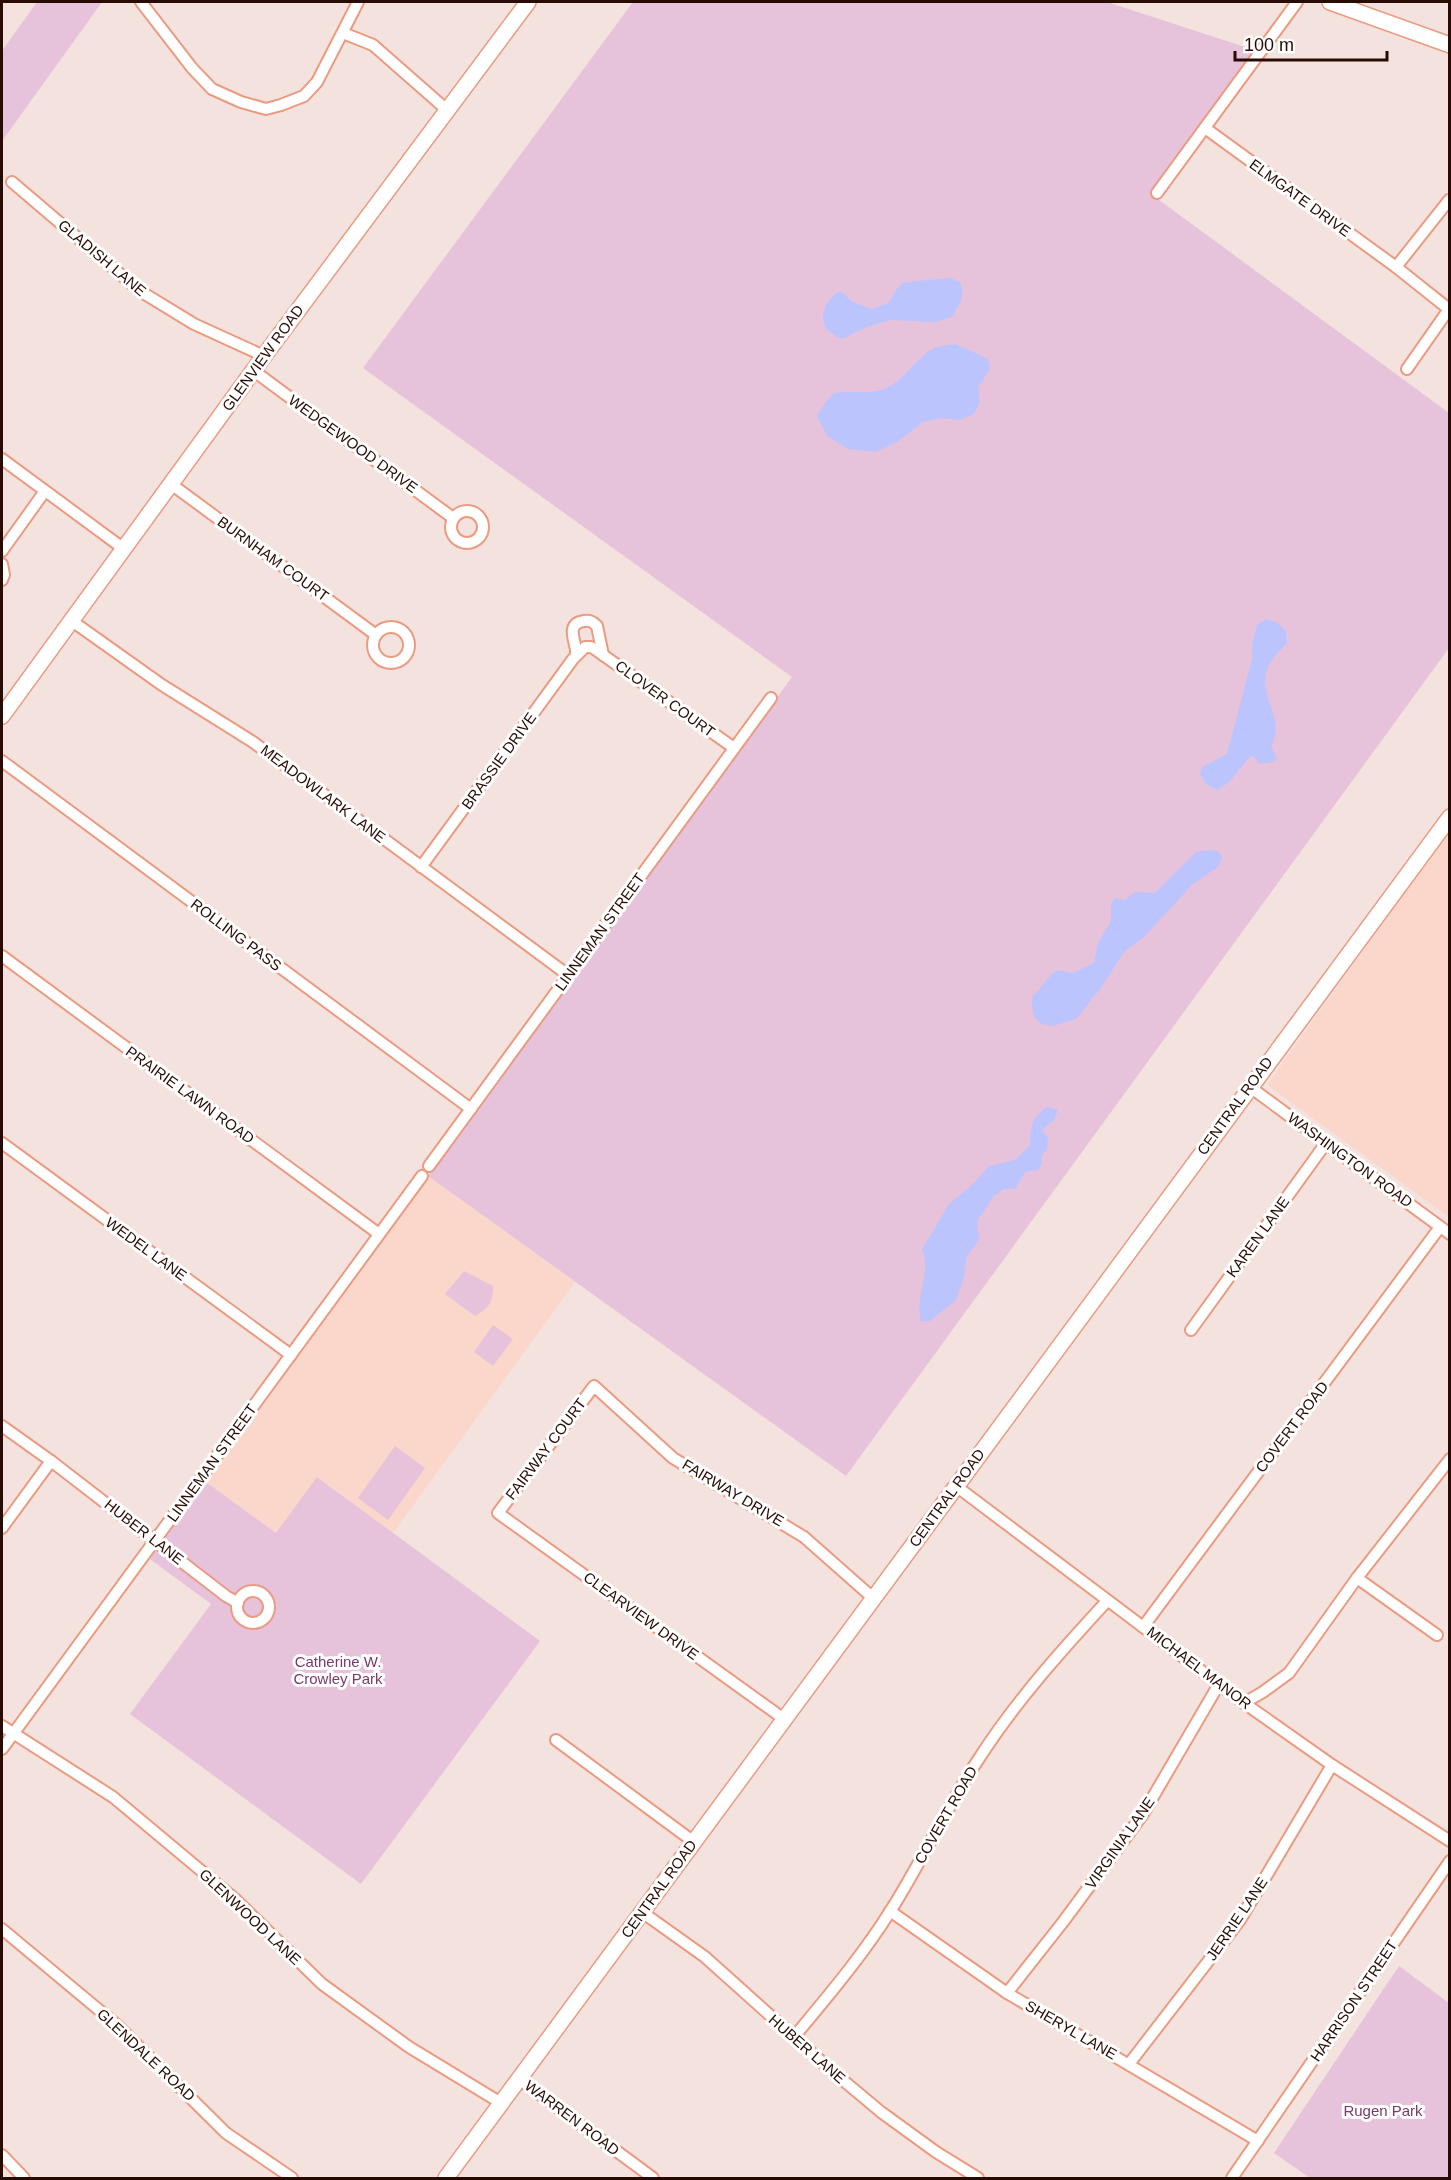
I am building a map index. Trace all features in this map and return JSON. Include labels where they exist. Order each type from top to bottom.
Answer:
[{"type":"main road","name":"GLENVIEW ROAD","points":[[2,716],[264,356],[528,2]]},
{"type":"main road","points":[[1330,2],[1449,45]]},
{"type":"main road","name":"CENTRAL ROAD","points":[[446,2178],[1449,817]]},
{"type":"street","points":[[141,2],[192,68],[212,88],[241,102],[266,109],[304,96],[317,82],[358,2]]},
{"type":"street","points":[[1157,193],[1297,2]]},
{"type":"street","points":[[343,33],[373,45],[447,110]]},
{"type":"street","name":"ELMGATE DRIVE","points":[[1205,128],[1396,267],[1449,309]]},
{"type":"street","name":"GLADISH LANE","points":[[12,182],[140,291],[194,324],[264,356]]},
{"type":"street","points":[[1396,267],[1449,200]]},
{"type":"street","points":[[1407,369],[1449,309]]},
{"type":"street","name":"WEDGEWOOD DRIVE","points":[[254,371],[453,518]]},
{"type":"street","points":[[2,459],[124,549]]},
{"type":"street","name":"BURNHAM COURT","points":[[171,484],[376,635]]},
{"type":"street","points":[[2,551],[45,491]]},
{"type":"street","points":[[2,564],[4,575],[2,580]]},
{"type":"street","points":[[576,655],[577,648],[572,632],[577,624],[585,620],[597,626],[600,653]]},
{"type":"street","name":"MEADOWLARK LANE","points":[[72,621],[162,685],[253,742],[568,975]]},
{"type":"street","points":[[576,655],[585,647],[591,647],[600,653]]},
{"type":"street","name":"CLOVER COURT","points":[[600,653],[734,748]]},
{"type":"street","name":"BRASSIE DRIVE","points":[[421,867],[576,655]]},
{"type":"street","name":"LINNEMAN STREET","points":[[429,1166],[771,698]]},
{"type":"street","name":"ROLLING PASS","points":[[2,761],[471,1109]]},
{"type":"street","name":"PRAIRIE LAWN ROAD","points":[[2,956],[379,1234]]},
{"type":"street","name":"WASHINGTON ROAD","points":[[1250,1087],[1445,1231]]},
{"type":"street","name":"WEDEL LANE","points":[[2,1143],[291,1354]]},
{"type":"street","name":"KAREN LANE","points":[[1191,1330],[1326,1143]]},
{"type":"street","name":"LINNEMAN STREET","points":[[2,1749],[422,1176]]},
{"type":"street","name":"COVERT ROAD","points":[[1143,1627],[1445,1231]]},
{"type":"street","name":"FAIRWAY COURT","points":[[498,1513],[594,1386]]},
{"type":"street","name":"FAIRWAY DRIVE","points":[[594,1386],[673,1458],[804,1537],[873,1598]]},
{"type":"street","name":"HUBER LANE","points":[[2,1426],[238,1603]]},
{"type":"street","points":[[1244,1703],[1289,1672],[1357,1578],[1449,1460]]},
{"type":"street","points":[[2,1528],[51,1461]]},
{"type":"street","name":"MICHAEL MANOR","points":[[956,1486],[1244,1703],[1332,1765],[1449,1841]]},
{"type":"street","name":"CLEARVIEW DRIVE","points":[[498,1513],[784,1719]]},
{"type":"street","points":[[1357,1578],[1437,1635]]},
{"type":"street","name":"COVERT ROAD","points":[[794,2037],[841,1980],[890,1911],[977,1761],[1014,1709],[1056,1657],[1107,1601]]},
{"type":"street","name":"VIRGINIA LANE","points":[[1007,1993],[1143,1814],[1219,1684]]},
{"type":"street","name":"GLENWOOD LANE","points":[[2,1726],[113,1797],[235,1899],[322,1984],[409,2047],[501,2103]]},
{"type":"street","points":[[556,1740],[693,1842]]},
{"type":"street","name":"JERRIE LANE","points":[[1129,2064],[1240,1920],[1332,1765]]},
{"type":"street","name":"HARRISON STREET","points":[[1232,2178],[1449,1862]]},
{"type":"street","name":"SHERYL LANE","points":[[890,1911],[1007,1993],[1258,2141]]},
{"type":"street","name":"HUBER LANE","points":[[642,1912],[705,1957],[881,2112],[936,2152],[978,2178]]},
{"type":"street","name":"GLENDALE ROAD","points":[[2,1929],[117,2025],[226,2133],[292,2178]]},
{"type":"street","name":"WARREN ROAD","points":[[519,2079],[653,2178]]},
{"type":"street","points":[[2,2155],[24,2178]]},
{"type":"shaded area","points":[[1449,831],[1449,1217],[1267,1085]]},
{"type":"shaded area","points":[[428,1176],[575,1282],[393,1533],[318,1477],[276,1533],[206,1482]]},
{"type":"green space","points":[[37,2],[102,2],[2,141],[2,51]]},
{"type":"green space","points":[[633,2],[1107,2],[1254,50],[1151,194],[1449,413],[1449,648],[846,1476],[428,1176],[792,677],[363,368]]},
{"type":"green space","points":[[464,1271],[493,1286],[489,1304],[475,1316],[445,1294]]},
{"type":"green space","points":[[493,1325],[513,1339],[493,1366],[474,1352]]},
{"type":"green space","points":[[395,1446],[425,1468],[388,1520],[358,1498]]},
{"type":"green space","name":"Catherine W. Crowley Park","points":[[317,1477],[540,1641],[361,1884],[130,1714],[211,1604],[150,1559],[206,1482],[276,1533]]},
{"type":"green space","name":"Rugen Park","points":[[1399,1966],[1449,2003],[1449,2178],[1310,2178],[1274,2153]]},
{"type":"water","points":[[951,278],[960,282],[962,287],[961,300],[952,317],[935,322],[891,320],[867,327],[842,339],[827,329],[824,324],[823,314],[827,304],[840,291],[853,302],[872,309],[888,303],[904,282]]},
{"type":"water","points":[[956,344],[988,359],[990,369],[978,387],[980,402],[974,414],[960,420],[942,418],[923,422],[897,442],[876,452],[848,449],[827,436],[817,416],[834,393],[870,392],[884,389],[902,377],[930,350],[939,346]]},
{"type":"water","points":[[1266,619],[1276,622],[1286,630],[1287,643],[1270,663],[1265,680],[1276,727],[1271,746],[1277,759],[1269,763],[1258,763],[1257,759],[1251,756],[1231,780],[1217,790],[1206,784],[1200,774],[1202,767],[1227,754],[1252,659],[1252,644],[1257,625]]},
{"type":"water","points":[[1218,851],[1222,857],[1219,866],[1192,885],[1145,936],[1124,952],[1100,989],[1076,1019],[1053,1026],[1042,1024],[1035,1018],[1032,997],[1053,973],[1057,970],[1073,973],[1094,963],[1098,943],[1111,921],[1111,903],[1115,898],[1125,900],[1135,892],[1155,893],[1196,852]]},
{"type":"water","points":[[1047,1107],[1058,1110],[1054,1120],[1042,1130],[1048,1137],[1047,1149],[1041,1157],[1042,1164],[1038,1170],[1025,1172],[1015,1189],[1004,1189],[994,1196],[977,1221],[979,1240],[967,1256],[964,1277],[956,1300],[930,1321],[921,1321],[920,1301],[925,1266],[922,1249],[949,1204],[972,1185],[989,1166],[1015,1160],[1030,1145],[1033,1123]]}]
